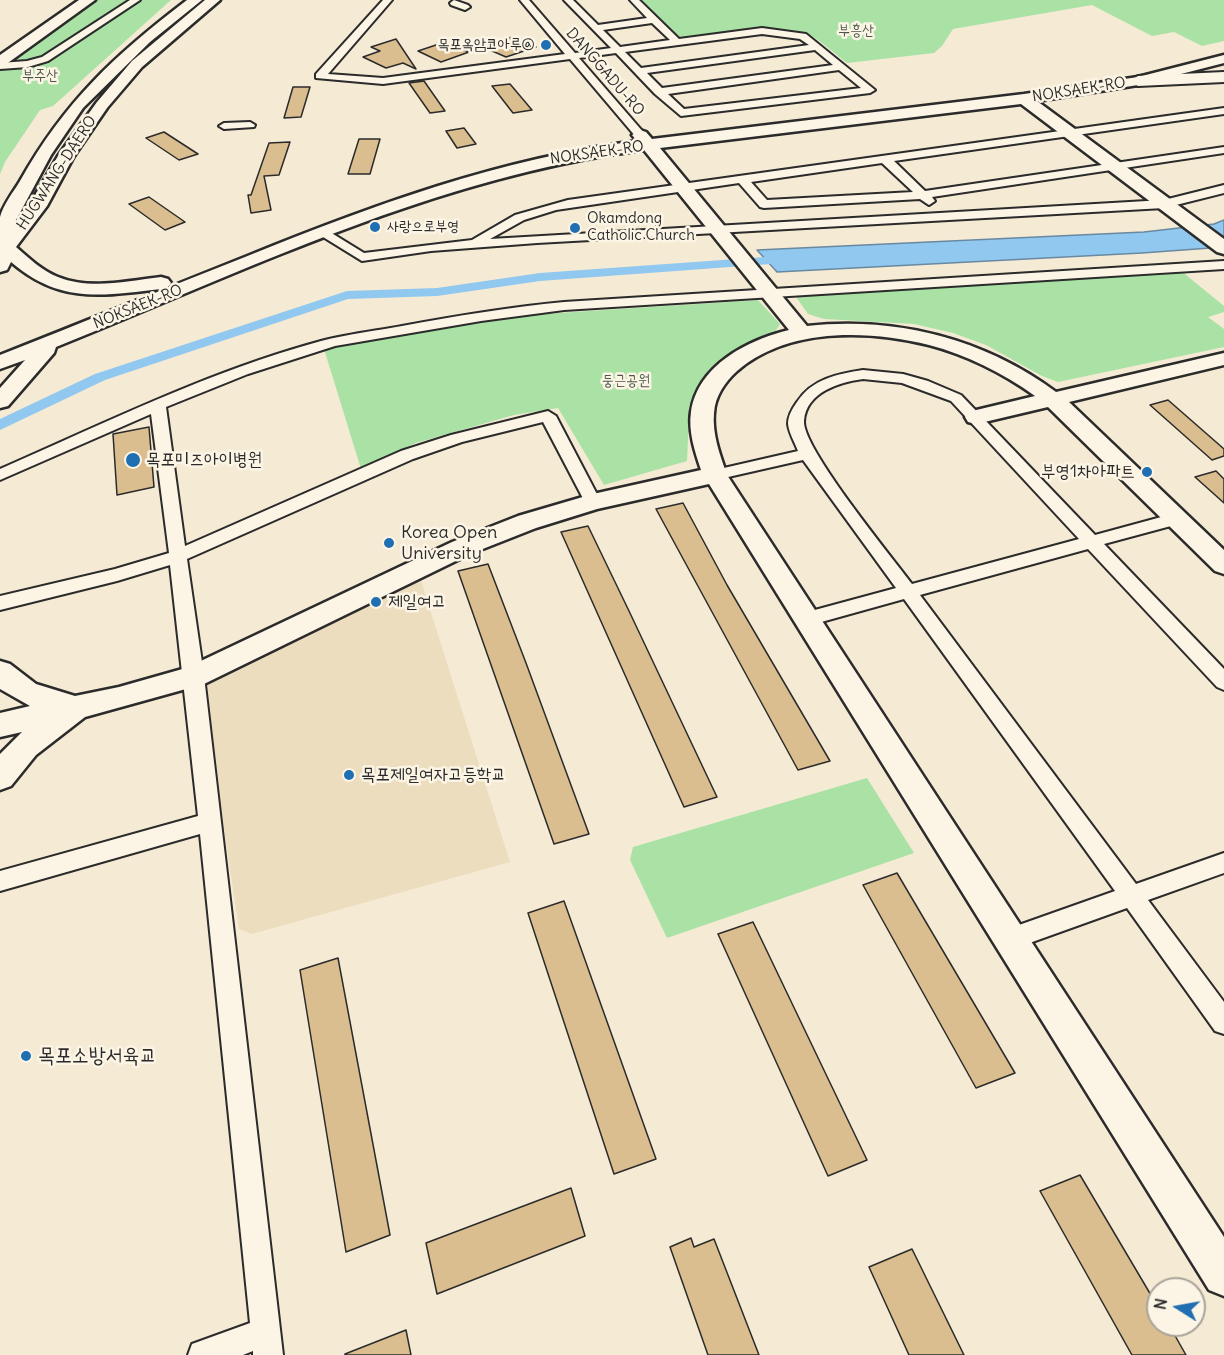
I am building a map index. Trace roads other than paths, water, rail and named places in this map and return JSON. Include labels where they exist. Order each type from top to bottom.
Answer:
[{"type":"main road","points":[[1138,81],[1224,77]]},
{"type":"street","points":[[0,64],[88,0]]},
{"type":"street","points":[[0,64],[28,64],[45,59],[136,0]]},
{"type":"street","name":"HUGWANG-DAERO","points":[[0,208],[26,153],[67,103],[104,64],[182,0]]},
{"type":"street","name":"HUGWANG-DAERO","points":[[2,249],[6,222],[43,155],[78,105],[145,39],[195,0]]},
{"type":"street","name":"HUGWANG-DAERO","points":[[2,249],[50,155],[82,110],[117,72],[202,0]]},
{"type":"street","name":"HUGWANG-DAERO","points":[[2,249],[38,206],[66,156],[102,105],[137,64],[213,0]]},
{"type":"street","points":[[388,0],[320,76],[383,81],[572,58],[617,51],[678,43],[771,32],[803,36],[870,90],[681,113],[617,51],[568,0]]},
{"type":"street","name":"DANGGADU-RO","points":[[524,0],[644,140]]},
{"type":"street","points":[[634,0],[678,43]]},
{"type":"street","points":[[454,3],[465,7]]},
{"type":"street","points":[[597,28],[656,20]]},
{"type":"street","points":[[638,71],[818,47]]},
{"type":"street","name":"NOKSAEK-RO","points":[[0,363],[321,232],[473,179],[547,160],[644,140],[1020,90],[1139,70],[1224,50]]},
{"type":"street","name":"NOKSAEK-RO","points":[[30,333],[464,170],[535,150],[1023,99],[1138,81],[1224,59]]},
{"type":"street","points":[[659,92],[842,67]]},
{"type":"street","points":[[1023,99],[1224,248]]},
{"type":"street","points":[[476,243],[505,223],[536,211],[568,204],[1224,111]]},
{"type":"street","points":[[224,126],[250,125]]},
{"type":"street","points":[[644,140],[801,332]]},
{"type":"street","points":[[742,179],[764,204],[923,195],[1224,150]]},
{"type":"street","points":[[885,159],[946,217]]},
{"type":"street","points":[[321,232],[362,258],[476,243],[718,232],[1166,206],[1224,189]]},
{"type":"street","points":[[2,249],[49,280],[77,288],[106,289],[161,283]]},
{"type":"street","points":[[0,475],[158,406],[274,360],[328,344],[407,329],[525,309],[1224,264]]},
{"type":"street","points":[[1224,565],[1052,399],[989,358],[937,341],[872,330],[801,332],[764,343],[749,351],[731,365],[710,388],[703,411],[701,429],[703,443],[715,475],[1224,1275]]},
{"type":"street","points":[[0,401],[40,353],[61,339]]},
{"type":"street","points":[[975,417],[1224,359]]},
{"type":"street","points":[[1224,682],[956,398],[917,382],[885,376],[849,377],[817,389],[802,404],[796,422],[807,454],[1224,1022]]},
{"type":"street","points":[[158,406],[194,676],[266,1343],[204,1355]]},
{"type":"street","points":[[0,603],[117,575],[178,556],[407,455],[457,438],[548,416],[593,502]]},
{"type":"street","points":[[0,725],[76,708],[194,676],[461,548],[527,522],[593,502],[807,454]]},
{"type":"street","points":[[807,619],[1176,519]]},
{"type":"street","points":[[0,672],[15,687],[30,696],[76,708]]},
{"type":"street","points":[[0,777],[22,747],[76,708]]},
{"type":"street","points":[[0,881],[209,822]]},
{"type":"street","points":[[1010,939],[1224,863]]},
{"type":"water","points":[[1224,220],[1224,247],[1142,253],[777,272],[757,250],[1144,232],[1214,224]]},
{"type":"waterway","points":[[0,425],[100,377],[347,295],[437,292],[540,277],[793,259]]},
{"type":"place","name":"목포옥암코아루ⓐ","points":[[546,45]]},
{"type":"place","name":"사랑으로부영","points":[[375,227]]},
{"type":"place","name":"Okamdong Catholic Church","points":[[575,228]]},
{"type":"place","name":"목포미즈아이병원","points":[[133,460]]},
{"type":"place","name":"부영1차아파트","points":[[1147,472]]},
{"type":"place","name":"Korea Open University","points":[[389,543]]},
{"type":"place","name":"제일여고","points":[[376,602]]},
{"type":"place","name":"목포제일여자고등학교","points":[[349,775]]},
{"type":"place","name":"목포소방서육교","points":[[26,1056]]},
{"type":"park label","name":"부흥산","points":[[856,31]]},
{"type":"park label","name":"부주산","points":[[40,76]]},
{"type":"park label","name":"둥근공원","points":[[626,381]]}]
